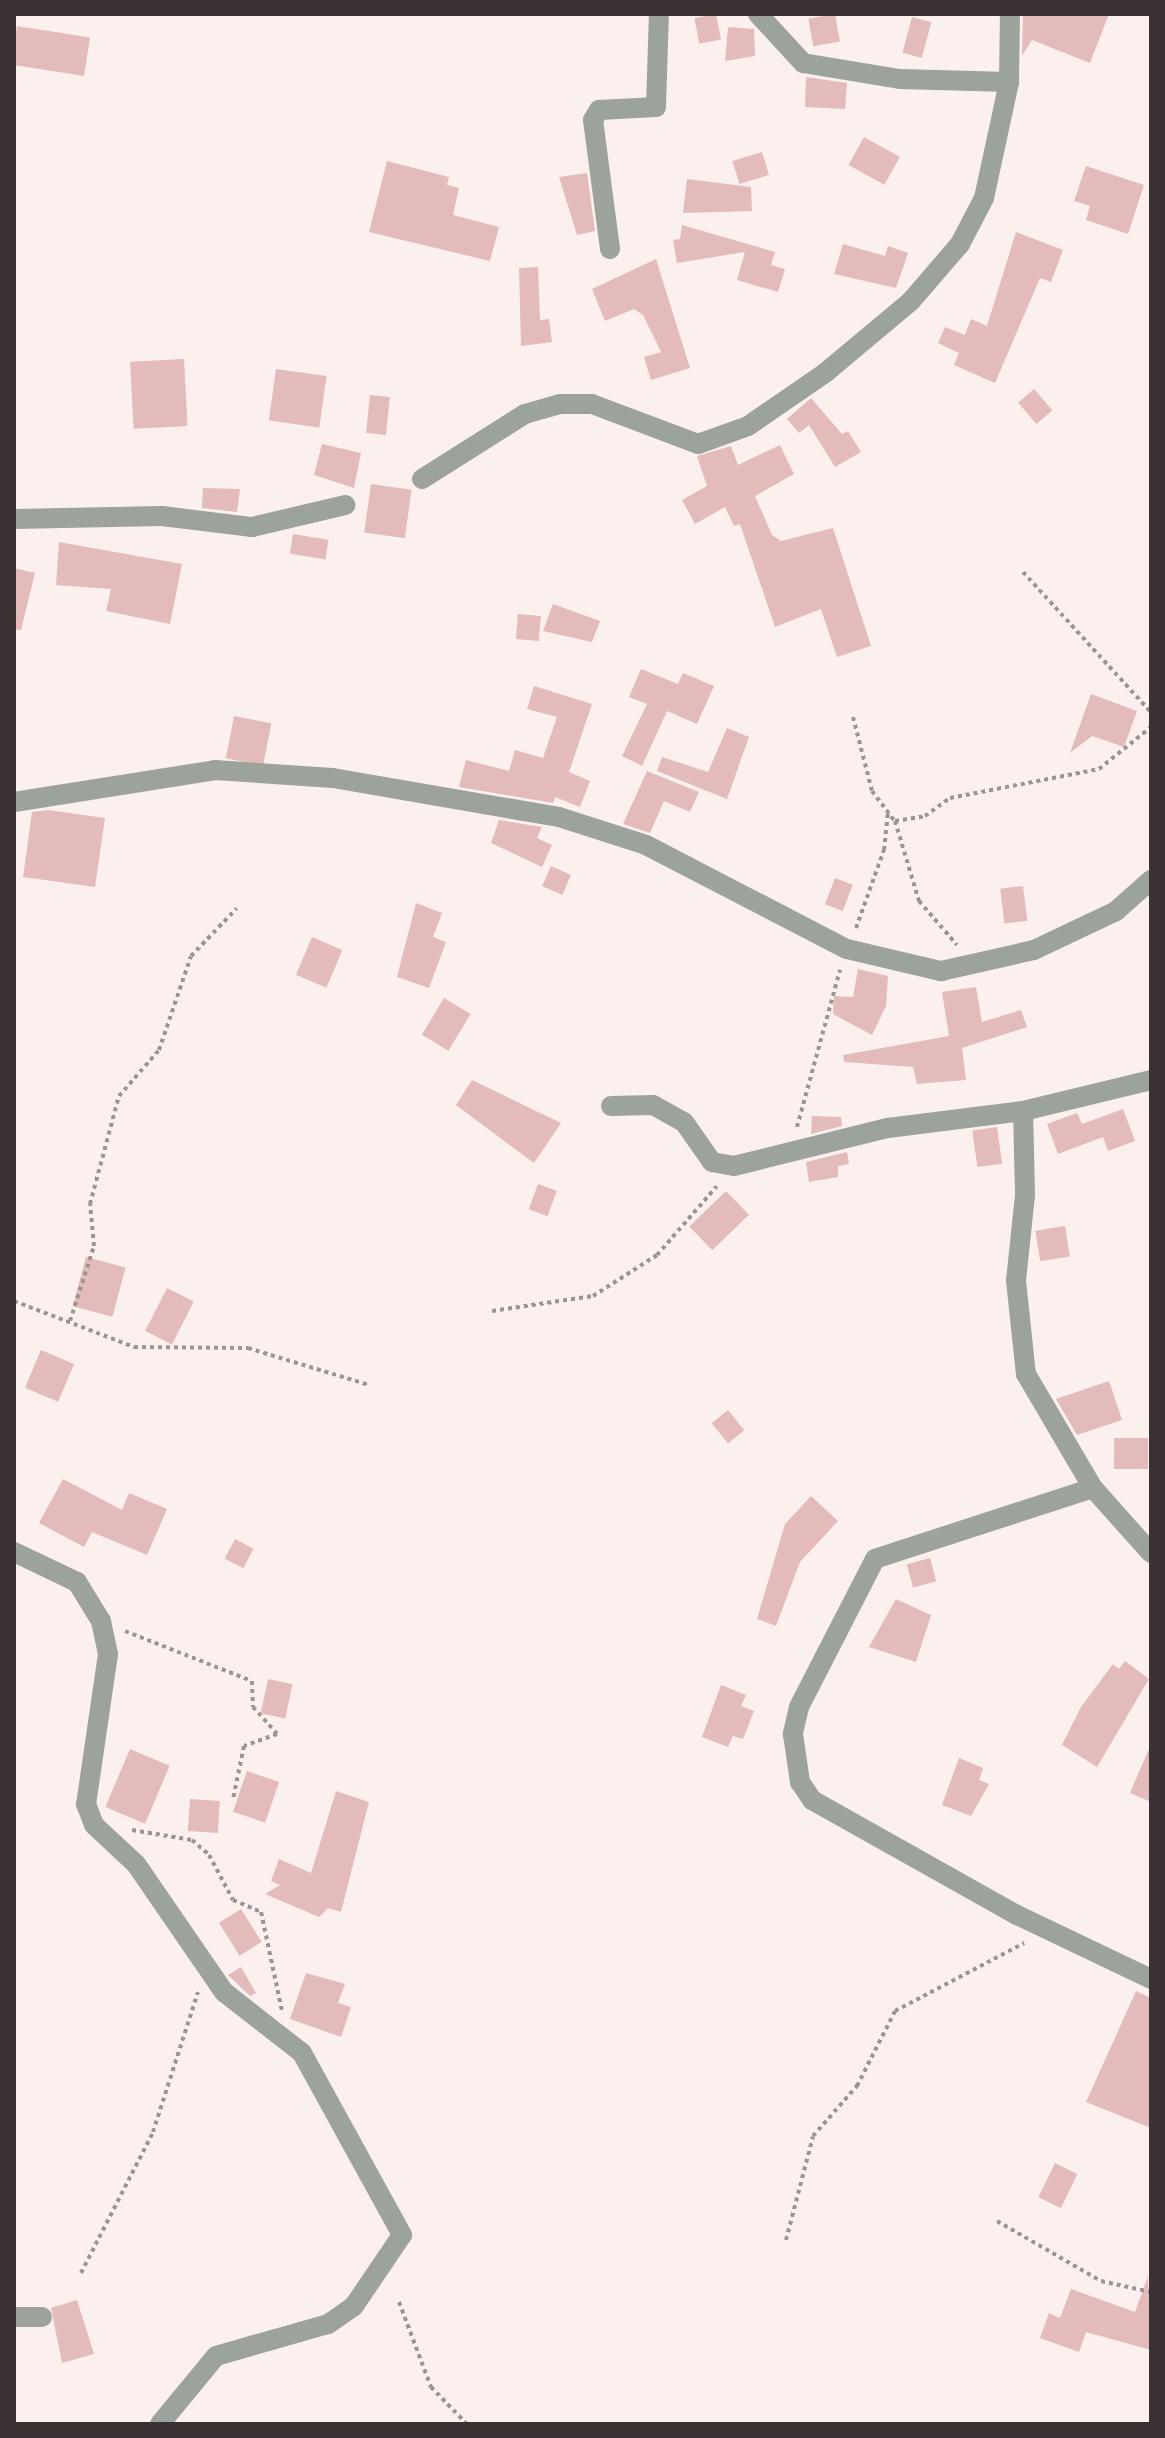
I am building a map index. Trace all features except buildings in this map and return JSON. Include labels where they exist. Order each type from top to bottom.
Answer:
[{"type":"street","points":[[610,249],[593,120],[599,110],[656,107],[659,14]]},
{"type":"street","points":[[758,14],[803,63],[900,79],[1009,82]]},
{"type":"street","points":[[422,479],[525,414],[560,404],[632,416],[681,442],[698,444],[748,426],[911,301],[960,244],[984,198],[1009,82],[1010,14]]},
{"type":"street","points":[[14,519],[162,516],[252,527],[345,505]]},
{"type":"street","points":[[14,802],[215,770],[333,778],[559,817],[646,845],[847,949],[908,969],[977,968],[1091,924],[1151,880]]},
{"type":"street","points":[[611,1106],[653,1105],[684,1122],[712,1162],[734,1166],[888,1128],[1023,1111],[1151,1080]]},
{"type":"street","points":[[1023,1111],[1025,1195],[1016,1281],[1026,1374],[1093,1488],[1151,1553]]},
{"type":"street","points":[[1093,1488],[875,1559],[799,1707],[793,1734],[800,1782],[812,1800],[1047,1929],[1151,1979]]},
{"type":"street","points":[[14,1552],[77,1582],[101,1621],[108,1654],[86,1804],[94,1825],[136,1864],[203,1966],[302,2053],[365,2158],[402,2243],[354,2306],[328,2324],[216,2356],[160,2424]]},
{"type":"street","points":[[14,2317],[42,2317]]},
{"type":"path","points":[[1023,572],[1151,712]]},
{"type":"path","points":[[853,717],[872,791],[895,821],[919,901],[977,968]]},
{"type":"path","points":[[895,821],[925,816],[950,798],[1099,769],[1151,727]]},
{"type":"path","points":[[792,1153],[813,1047],[884,850],[888,811]]},
{"type":"path","points":[[70,1321],[94,1246],[90,1204],[119,1096],[159,1050],[191,956],[237,908]]},
{"type":"path","points":[[492,1311],[593,1296],[657,1255],[734,1166]]},
{"type":"path","points":[[14,1301],[134,1347],[248,1348],[369,1385]]},
{"type":"path","points":[[101,1621],[252,1681],[253,1707],[277,1734],[244,1746],[233,1799]]},
{"type":"path","points":[[94,1825],[185,1837],[209,1855],[233,1900],[261,1912],[287,2042]]},
{"type":"path","points":[[786,2240],[813,2136],[857,2086],[895,2011],[1047,1929]]},
{"type":"path","points":[[81,2273],[153,2132],[203,1966]]},
{"type":"path","points":[[997,2221],[1101,2281],[1151,2292]]},
{"type":"path","points":[[399,2302],[431,2387],[467,2424]]}]
